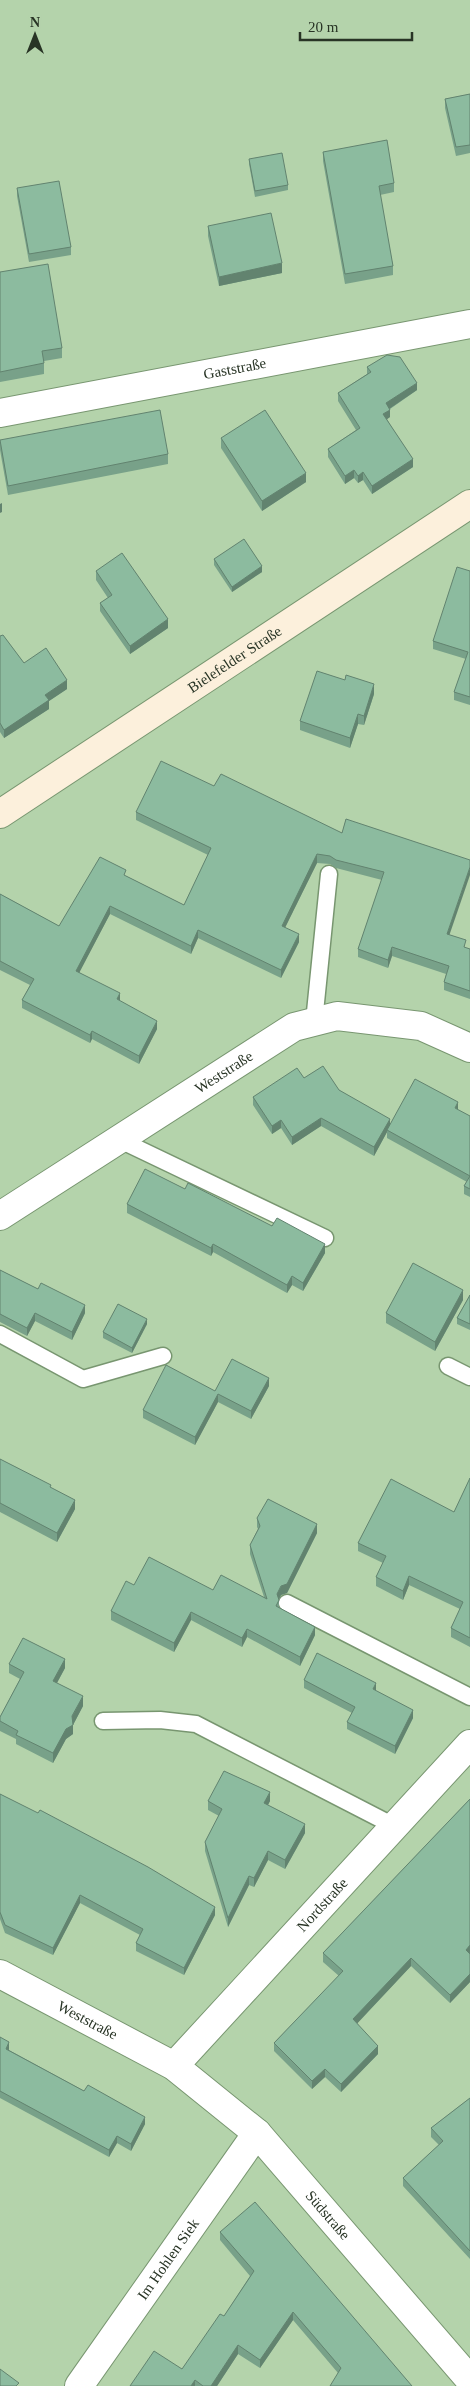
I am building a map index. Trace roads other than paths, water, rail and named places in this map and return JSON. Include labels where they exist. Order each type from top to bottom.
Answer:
[{"type":"main road","name":"Bielefelder Straße","points":[[0,814],[470,504]]},
{"type":"street","name":"Gaststraße","points":[[0,413],[470,324]]},
{"type":"street","name":"Weststraße","points":[[0,1216],[294,1027],[337,1016],[421,1026],[470,1048]]},
{"type":"street","name":"Nordstraße","points":[[174,2066],[470,1744]]},
{"type":"street","name":"Weststraße","points":[[0,1974],[174,2066]]},
{"type":"street","name":"Südstraße","points":[[174,2066],[257,2133],[470,2380]]},
{"type":"street","name":"Im Hohlen Siek","points":[[79,2386],[257,2133]]},
{"type":"lane","points":[[314,1022],[329,874]]},
{"type":"lane","points":[[120,1140],[325,1238]]},
{"type":"lane","points":[[0,1334],[83,1379],[163,1356]]},
{"type":"lane","points":[[448,1366],[470,1377]]},
{"type":"lane","points":[[287,1603],[470,1697]]},
{"type":"lane","points":[[104,1720],[160,1720],[196,1724],[394,1826]]}]
